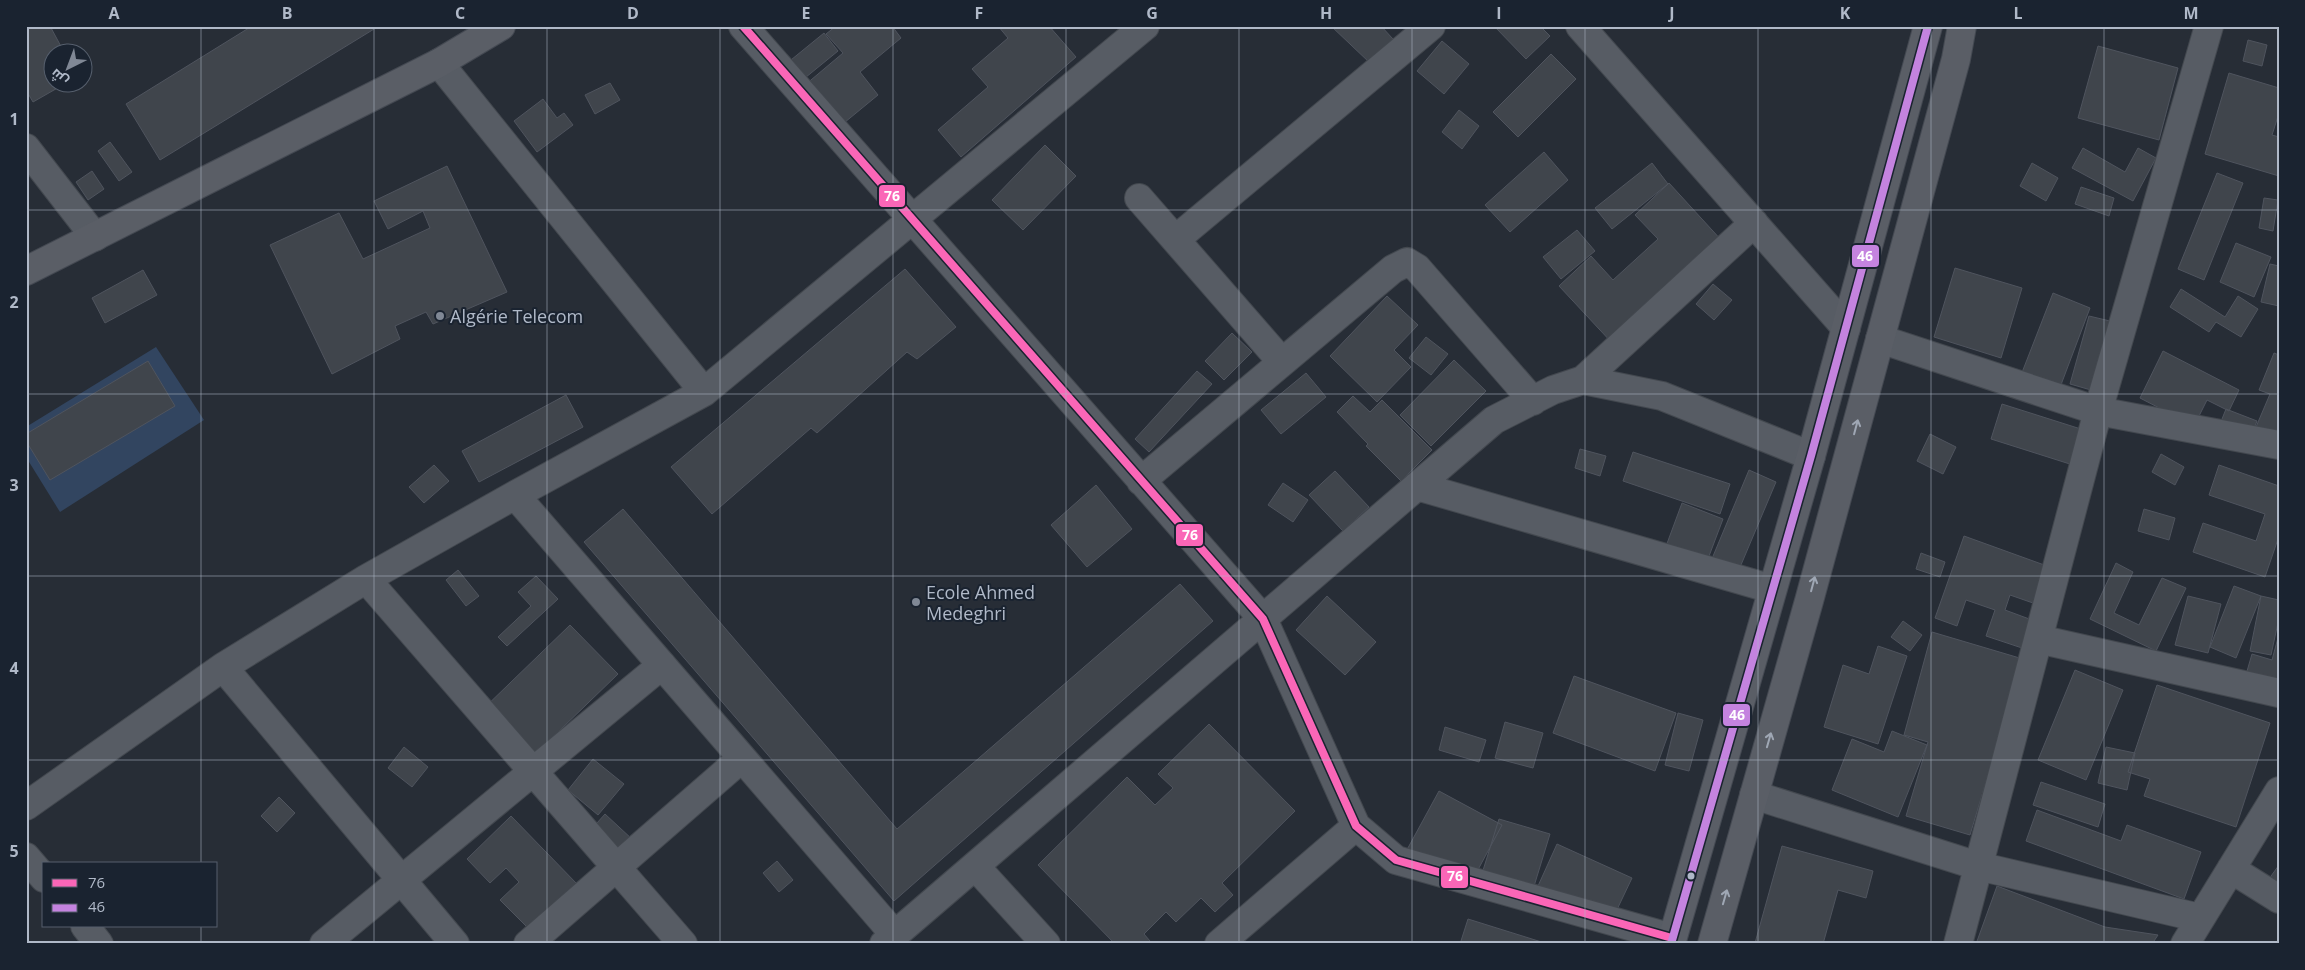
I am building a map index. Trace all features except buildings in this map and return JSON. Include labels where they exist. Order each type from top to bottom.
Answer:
[{"type":"main road","points":[[26,271],[439,63],[501,26]]},
{"type":"main road","points":[[1672,941],[1811,456],[1928,26]]},
{"type":"main road","points":[[1712,944],[1880,339],[1956,59],[1962,26]]},
{"type":"street","points":[[743,26],[911,220],[1263,619],[1356,826],[1396,860],[1672,941]]},
{"type":"street","points":[[26,806],[223,667],[366,579],[704,392],[1145,26]]},
{"type":"street","points":[[1176,239],[1431,26]]},
{"type":"street","points":[[1580,26],[1846,328]]},
{"type":"street","points":[[1958,944],[2098,411],[2209,26]]},
{"type":"street","points":[[439,63],[704,392]]},
{"type":"street","points":[[26,148],[95,237]]},
{"type":"street","points":[[1139,198],[1282,362]]},
{"type":"street","points":[[516,495],[742,758],[889,940],[1494,420],[1553,390],[1583,380],[1754,223]]},
{"type":"street","points":[[1141,481],[1393,269],[1407,262],[1418,268],[1533,401]]},
{"type":"street","points":[[1880,339],[2098,411],[2279,445]]},
{"type":"street","points":[[1583,380],[1662,396],[1811,456]]},
{"type":"street","points":[[1417,486],[1772,589]]},
{"type":"street","points":[[366,579],[683,944]]},
{"type":"street","points":[[2038,639],[2279,693]]},
{"type":"street","points":[[324,944],[662,664]]},
{"type":"street","points":[[223,667],[455,944]]},
{"type":"street","points":[[528,944],[742,758]]},
{"type":"street","points":[[2185,944],[2279,791]]},
{"type":"street","points":[[1754,795],[1978,866],[2200,918]]},
{"type":"street","points":[[1219,944],[1356,826]]},
{"type":"street","points":[[26,857],[42,876]]},
{"type":"street","points":[[975,866],[1046,944]]},
{"type":"street","points":[[2231,869],[2279,899]]},
{"type":"street","points":[[87,928],[100,944]]},
{"type":"water","points":[[156,347],[204,420],[60,512],[26,457],[26,427]]},
{"type":"transit line","name":"76","points":[[743,26],[1263,619],[1356,826],[1396,860],[1672,938]]},
{"type":"transit line","name":"46","points":[[1671,944],[1811,456],[1928,26]]},
{"type":"place","name":"Algérie Telecom","points":[[440,316]]},
{"type":"place","name":"Ecole Ahmed Medeghri","points":[[916,602]]}]
